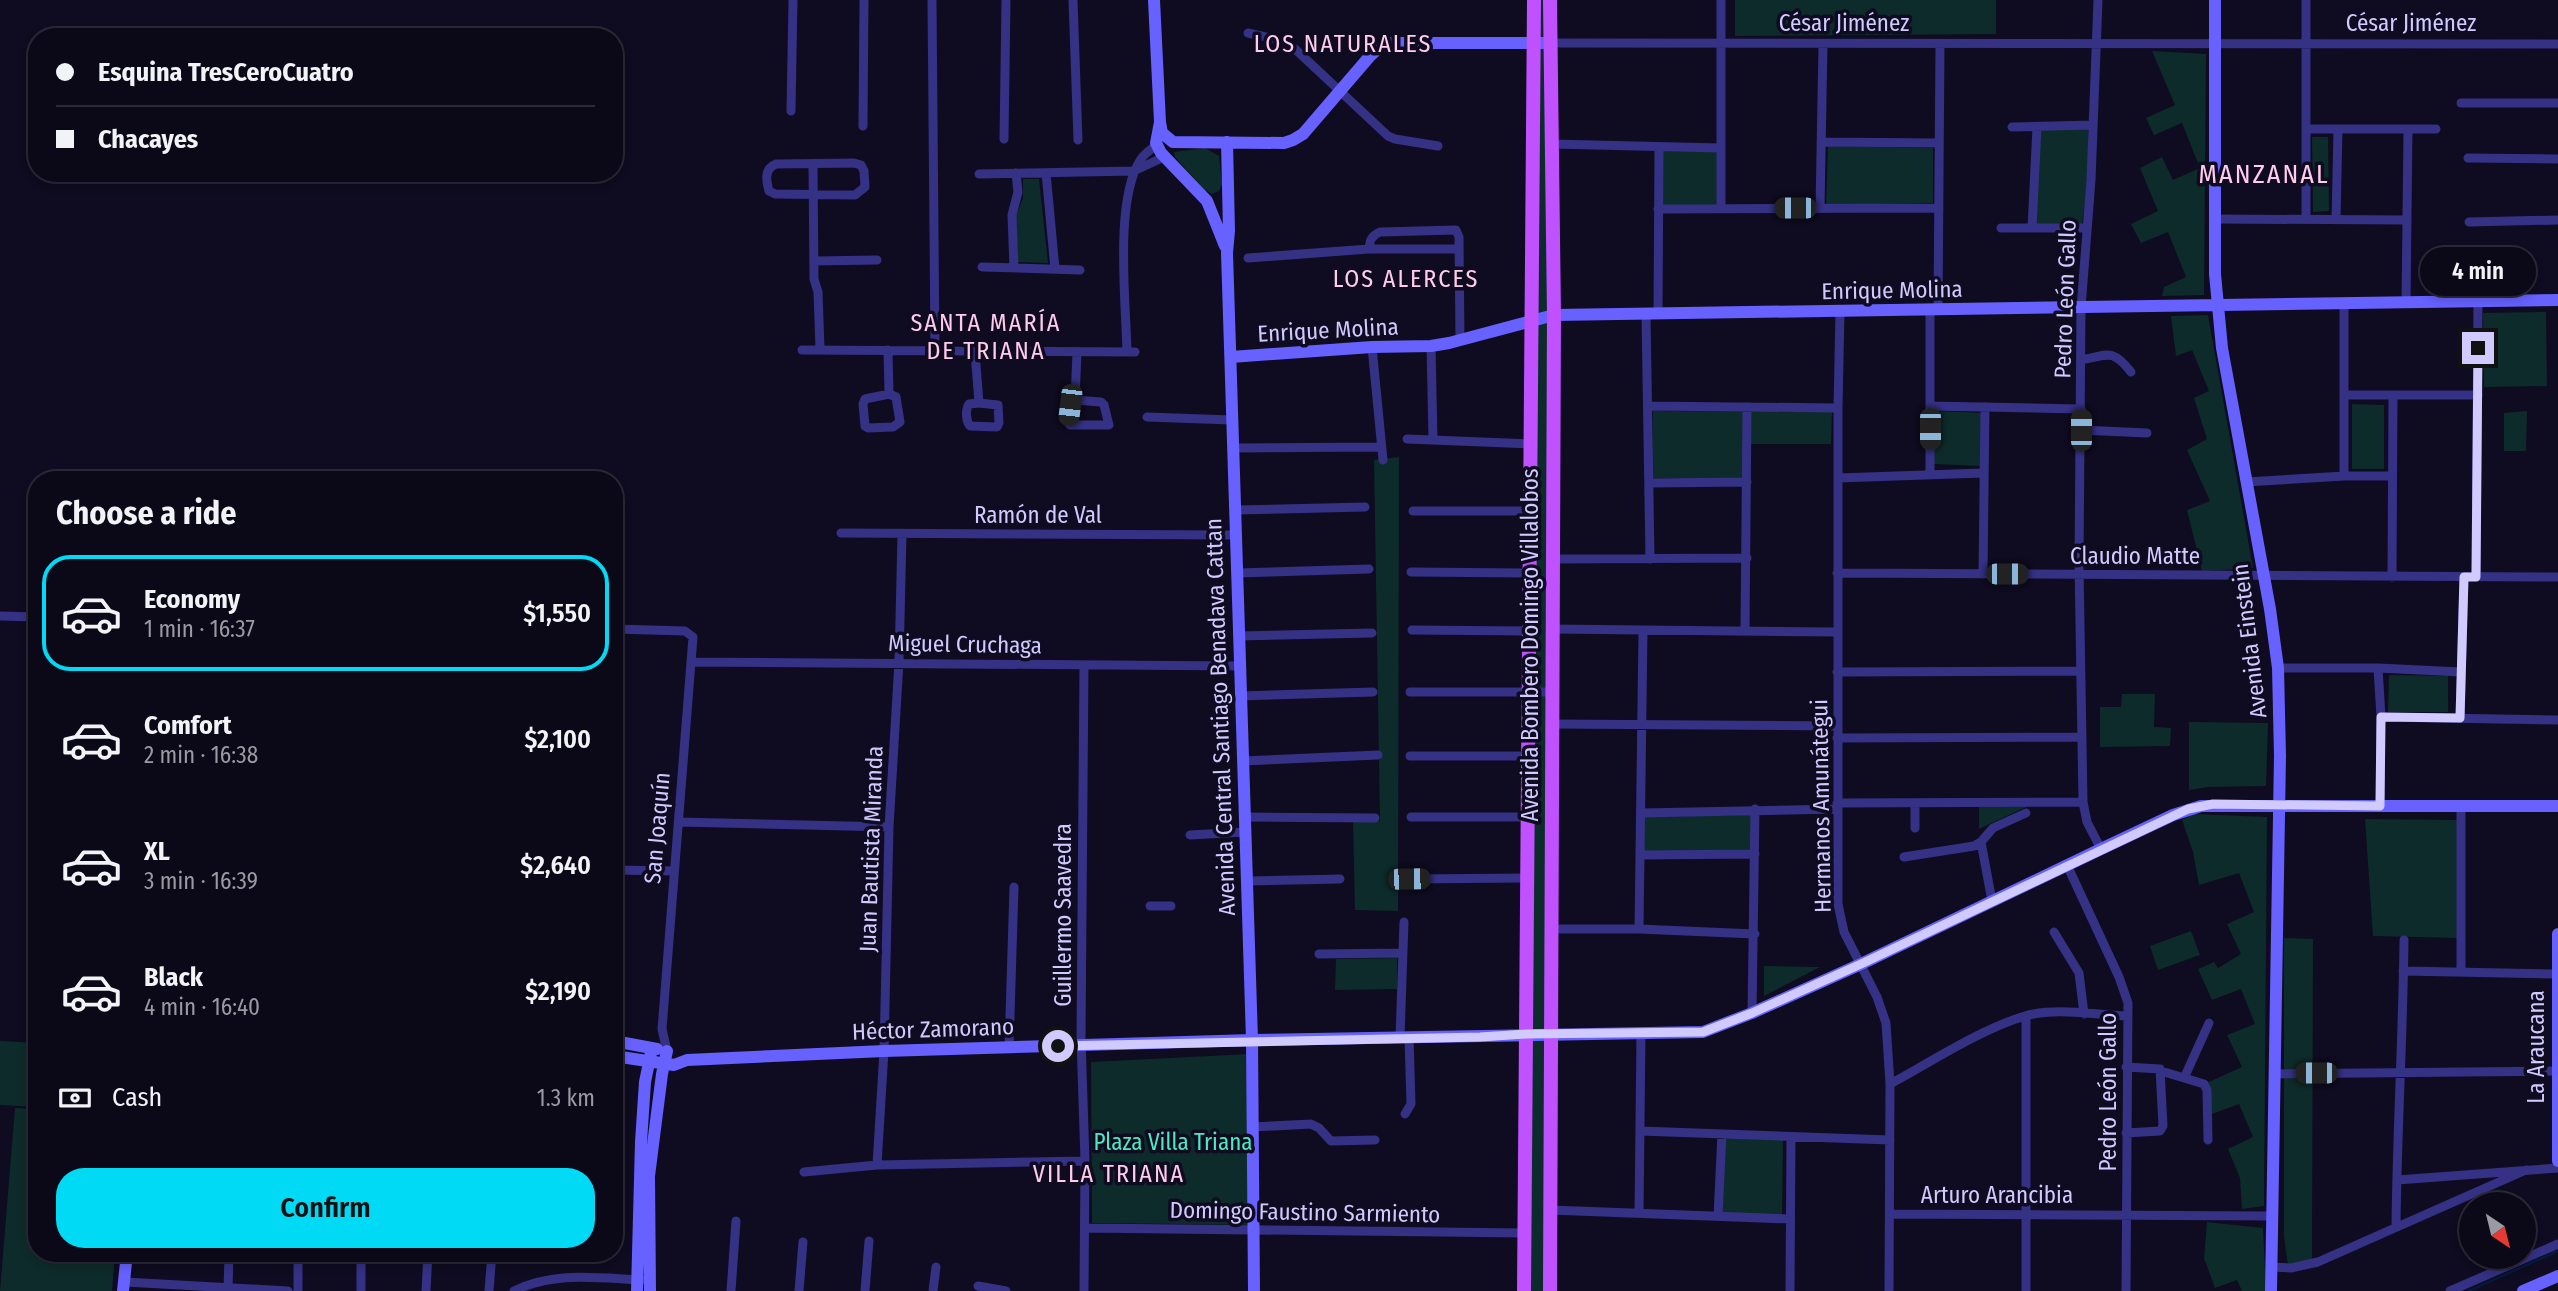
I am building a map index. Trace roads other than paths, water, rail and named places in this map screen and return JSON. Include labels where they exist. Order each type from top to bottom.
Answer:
[{"type":"main road","name":"Avenida Bombero Domingo Villalobos","points":[[1524,1291],[1534,0]]},
{"type":"main road","name":"Avenida Bombero Domingo Villalobos","points":[[1549,0],[1554,315],[1550,1291]]},
{"type":"street","points":[[791,111],[793,0]]},
{"type":"street","points":[[863,126],[864,0]]},
{"type":"street","points":[[932,0],[935,351]]},
{"type":"street","points":[[1004,139],[1006,0]]},
{"type":"street","points":[[1073,0],[1078,140]]},
{"type":"street","points":[[1154,0],[1160,122],[1162,133],[1173,142]]},
{"type":"street","points":[[1720,0],[1721,208]]},
{"type":"street","name":"Pedro León Gallo","points":[[2098,0],[2081,308],[2079,575],[2083,802],[2087,822],[2101,849]]},
{"type":"street","name":"Avenida Einstein","points":[[2216,0],[2214,219],[2217,305],[2246,482],[2265,577],[2278,668],[2280,805],[2272,1282]]},
{"type":"street","points":[[2306,0],[2306,219]]},
{"type":"street","points":[[1248,33],[1275,39],[1295,49],[1388,136],[1438,146]]},
{"type":"street","name":"César Jiménez","points":[[1157,145],[1173,142],[1284,144],[1303,134],[1370,56],[1380,47],[1392,43],[2558,44]]},
{"type":"street","points":[[1820,208],[1823,44]]},
{"type":"street","points":[[1930,474],[1930,406],[1939,208],[1940,44]]},
{"type":"street","points":[[2461,103],[2558,103]]},
{"type":"street","points":[[1160,122],[1157,145],[1164,157],[1207,201],[1220,228],[1227,253]]},
{"type":"street","points":[[2011,127],[2093,125]]},
{"type":"street","points":[[2032,228],[2037,127]]},
{"type":"street","points":[[2306,129],[2436,129]]},
{"type":"street","points":[[2336,220],[2338,129]]},
{"type":"street","points":[[2406,302],[2408,129]]},
{"type":"street","name":"Avenida Central Santiago Benadava Cattan","points":[[1227,142],[1227,253],[1252,1040],[1254,1291]]},
{"type":"street","points":[[1821,142],[1939,143]]},
{"type":"street","points":[[1552,144],[1721,148]]},
{"type":"street","points":[[803,350],[1131,352],[1125,212],[1135,171],[1147,152],[1157,145]]},
{"type":"street","points":[[1650,559],[1649,406],[1659,147]]},
{"type":"street","points":[[979,174],[1135,171],[1164,157]]},
{"type":"street","points":[[2468,158],[2558,159]]},
{"type":"street","points":[[813,164],[814,279],[818,292],[820,349]]},
{"type":"street","points":[[813,164],[861,165],[865,187],[855,195],[775,194],[769,191],[767,172],[770,166],[813,164]]},
{"type":"street","points":[[1014,268],[1012,215],[1018,192],[1016,173]]},
{"type":"street","points":[[1046,173],[1055,269]]},
{"type":"street","points":[[1207,201],[1222,200],[1228,196]]},
{"type":"street","points":[[1658,209],[1939,208]]},
{"type":"street","points":[[2214,219],[2407,220]]},
{"type":"street","points":[[2469,222],[2558,220]]},
{"type":"street","points":[[2001,228],[2086,228]]},
{"type":"street","points":[[1369,249],[1370,240],[1374,234],[1380,232],[1456,230],[1460,237],[1460,340]]},
{"type":"street","points":[[1248,258],[1369,249],[1460,249]]},
{"type":"street","points":[[814,261],[877,260]]},
{"type":"street","points":[[982,267],[1080,270]]},
{"type":"street","name":"Enrique Molina","points":[[1231,357],[1372,347],[1431,346],[1554,315],[2558,300]]},
{"type":"street","points":[[2476,577],[2479,301]]},
{"type":"street","points":[[2344,303],[2344,476]]},
{"type":"street","name":"Hermanos Amunátegui","points":[[1840,311],[1838,904],[1844,932],[1877,997],[1886,1023],[1890,1084],[1889,1291]]},
{"type":"street","points":[[1431,346],[1433,440]]},
{"type":"street","points":[[1372,347],[1382,460]]},
{"type":"street","points":[[888,350],[888,394]]},
{"type":"street","points":[[975,352],[979,403]]},
{"type":"street","points":[[1075,400],[1101,402],[1109,425],[1070,425],[1068,422],[1070,405],[1075,400],[1077,352]]},
{"type":"street","points":[[2081,360],[2116,355],[2131,372]]},
{"type":"street","points":[[888,394],[893,394],[898,401],[900,422],[893,427],[868,428],[865,426],[865,399],[888,394]]},
{"type":"street","points":[[2344,395],[2478,395]]},
{"type":"street","points":[[2392,577],[2393,395]]},
{"type":"street","points":[[1649,406],[1838,408]]},
{"type":"street","points":[[1930,406],[2081,409]]},
{"type":"street","points":[[1745,631],[1747,407]]},
{"type":"street","points":[[1983,574],[1985,407]]},
{"type":"street","points":[[1147,417],[1232,420]]},
{"type":"street","points":[[2081,430],[2147,433]]},
{"type":"street","points":[[1407,439],[1531,444]]},
{"type":"street","points":[[1233,448],[1381,447]]},
{"type":"street","points":[[1838,478],[1983,473]]},
{"type":"street","points":[[2246,482],[2392,476]]},
{"type":"street","points":[[1649,483],[1747,482]]},
{"type":"street","points":[[1235,510],[1365,507]]},
{"type":"street","points":[[1413,511],[1531,511]]},
{"type":"street","name":"Ramón de Val","points":[[841,533],[1235,536]]},
{"type":"street","name":"Juan Bautista Miranda","points":[[877,1165],[884,1051],[889,827],[899,662],[902,534]]},
{"type":"street","points":[[1553,559],[1747,558]]},
{"type":"street","points":[[1236,573],[1369,569]]},
{"type":"street","points":[[1411,572],[1531,573]]},
{"type":"street","name":"Claudio Matte","points":[[1838,573],[2558,577]]},
{"type":"street","points":[[2460,718],[2464,577]]},
{"type":"street","points":[[0,617],[28,617]]},
{"type":"street","name":"San Joaquín","points":[[623,629],[690,633],[693,637],[662,1029],[665,1058],[649,1176],[644,1286]]},
{"type":"street","points":[[1553,629],[1838,632]]},
{"type":"street","points":[[1412,630],[1530,631]]},
{"type":"street","points":[[1639,929],[1643,630]]},
{"type":"street","points":[[1238,636],[1373,633]]},
{"type":"street","name":"Miguel Cruchaga","points":[[691,662],[1239,666]]},
{"type":"street","name":"Guillermo Saavedra","points":[[1084,665],[1084,1291]]},
{"type":"street","points":[[2278,668],[2378,668],[2461,672]]},
{"type":"street","points":[[2378,668],[2381,717],[2380,806]]},
{"type":"street","points":[[1837,672],[2080,671]]},
{"type":"street","points":[[1240,696],[1373,692]]},
{"type":"street","points":[[1409,692],[1553,692]]},
{"type":"street","points":[[2381,717],[2558,720]]},
{"type":"street","points":[[1553,724],[1837,726]]},
{"type":"street","points":[[1837,738],[2081,737]]},
{"type":"street","points":[[1242,761],[1378,755]]},
{"type":"street","points":[[1410,756],[1530,756]]},
{"type":"street","points":[[1641,813],[1915,803],[2083,802]]},
{"type":"street","points":[[1915,803],[1916,828]]},
{"type":"street","name":"Héctor Zamorano","points":[[623,1058],[648,1062],[665,1058],[687,1060],[1252,1040],[1703,1032],[1861,964],[2173,815],[2201,806],[2558,806]]},
{"type":"street","points":[[2461,806],[2461,972]]},
{"type":"street","points":[[1752,1013],[1755,809]]},
{"type":"street","points":[[1904,857],[1974,846],[1993,828],[2026,813]]},
{"type":"street","points":[[1244,817],[1375,818]]},
{"type":"street","points":[[1410,817],[1529,817]]},
{"type":"street","points":[[679,822],[889,827]]},
{"type":"street","points":[[1190,835],[1245,832]]},
{"type":"street","points":[[1981,842],[1992,901]]},
{"type":"street","points":[[1640,855],[1755,854]]},
{"type":"street","name":"Pedro León Gallo","points":[[2067,865],[2125,989],[2128,1003],[2126,1291]]},
{"type":"street","points":[[623,870],[673,872]]},
{"type":"street","points":[[1409,879],[1529,877]]},
{"type":"street","points":[[1246,881],[1340,879]]},
{"type":"street","points":[[1009,1048],[1014,887]]},
{"type":"street","points":[[1150,906],[1171,906]]},
{"type":"street","points":[[1404,922],[1402,953],[1405,1037],[1411,1104],[1405,1114]]},
{"type":"street","points":[[1551,929],[1639,929],[1755,934]]},
{"type":"street","points":[[2054,932],[2079,973],[2084,1014]]},
{"type":"street","name":"La Araucana","points":[[2558,934],[2558,1161]]},
{"type":"street","points":[[2396,1226],[2404,940]]},
{"type":"street","points":[[1319,954],[1402,953]]},
{"type":"street","points":[[2403,971],[2558,974]]},
{"type":"street","points":[[1890,1084],[1985,1034],[2026,1016],[2057,1012],[2127,1016]]},
{"type":"street","points":[[2026,1016],[2026,1291]]},
{"type":"street","points":[[2185,1076],[2209,1023]]},
{"type":"street","name":"San Joaquín","points":[[644,1286],[641,1142],[648,1062],[662,1029]]},
{"type":"street","points":[[1639,1213],[1641,1034]]},
{"type":"street","name":"Héctor Zamorano","points":[[623,1043],[652,1048],[665,1058]]},
{"type":"street","points":[[2126,1067],[2158,1068],[2204,1084],[2207,1090],[2208,1140]]},
{"type":"street","points":[[2126,1133],[2162,1129],[2161,1071]]},
{"type":"street","points":[[2274,1074],[2558,1071]]},
{"type":"street","points":[[1252,1127],[1311,1124],[1319,1128],[1331,1141],[1375,1140]]},
{"type":"street","points":[[1640,1131],[1890,1140]]},
{"type":"street","points":[[1718,1216],[1722,1134]]},
{"type":"street","points":[[1790,1291],[1791,1136]]},
{"type":"street","points":[[804,1172],[877,1165],[1085,1160]]},
{"type":"street","points":[[2397,1180],[2558,1168]]},
{"type":"street","points":[[2272,1282],[2291,1268],[2319,1262],[2526,1170]]},
{"type":"street","points":[[1550,1210],[1790,1219]]},
{"type":"street","name":"Arturo Arancibia","points":[[1890,1214],[2272,1216]]},
{"type":"street","points":[[732,1291],[736,1221]]},
{"type":"street","name":"Domingo Faustino Sarmiento","points":[[1085,1228],[1525,1233]]},
{"type":"street","points":[[864,1291],[869,1241]]},
{"type":"street","points":[[799,1291],[803,1242]]},
{"type":"street","points":[[2450,1291],[2558,1244]]},
{"type":"street","points":[[126,1262],[124,1286],[288,1291]]},
{"type":"street","points":[[228,1289],[229,1262]]},
{"type":"street","points":[[298,1262],[298,1291]]},
{"type":"street","points":[[361,1262],[361,1291]]},
{"type":"street","points":[[426,1291],[428,1262]]},
{"type":"street","points":[[489,1291],[491,1262]]},
{"type":"street","points":[[933,1291],[936,1267]]},
{"type":"street","points":[[514,1291],[559,1276],[644,1286]]},
{"type":"street","points":[[2523,1291],[2558,1276]]},
{"type":"street","points":[[978,1286],[1006,1291]]},
{"type":"waterway","points":[[2469,1291],[2558,1251]]},
{"type":"district","name":"LOS NATURALES","points":[[1343,44]]},
{"type":"district","name":"MANZANAL","points":[[2264,174]]},
{"type":"district","name":"LOS ALERCES","points":[[1406,279]]},
{"type":"district","name":"SANTA MARÍA DE TRIANA","points":[[986,337]]},
{"type":"district","name":"VILLA TRIANA","points":[[1109,1174]]},
{"type":"park label","name":"Plaza Villa Triana","points":[[1173,1142]]}]
